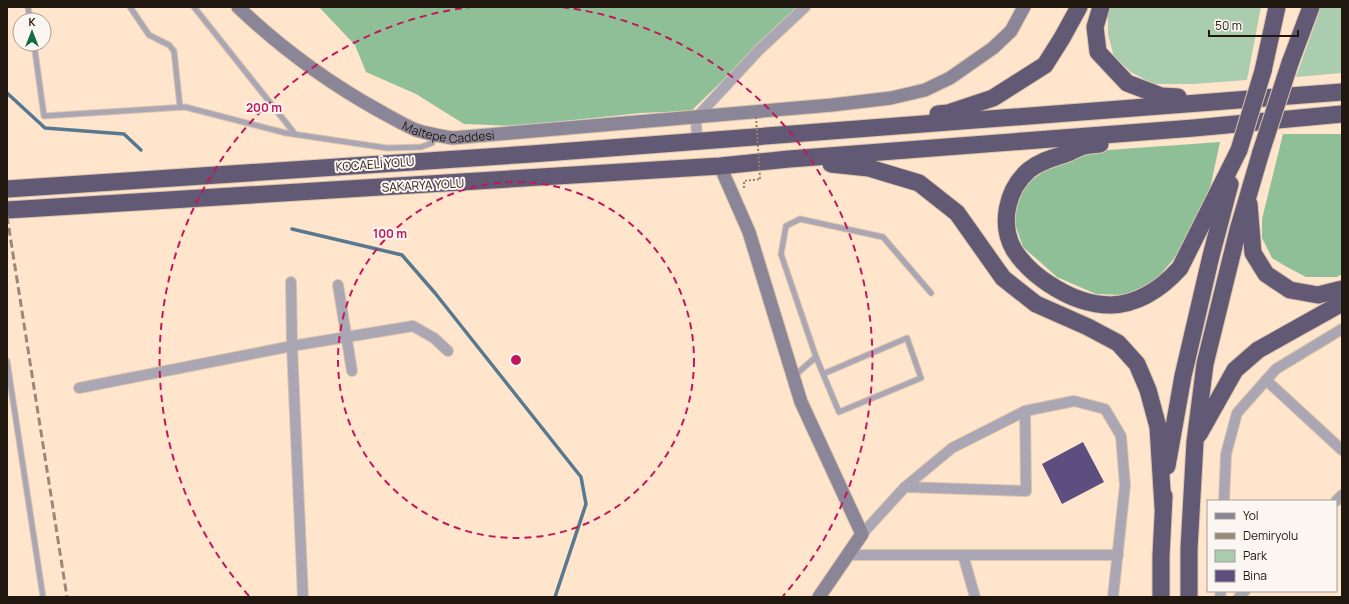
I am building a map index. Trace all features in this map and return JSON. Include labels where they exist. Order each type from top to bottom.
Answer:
[{"type":"highway","points":[[697,141],[948,113],[993,98],[1044,65],[1062,38],[1079,7]]},
{"type":"highway","points":[[1101,7],[1095,28],[1098,52],[1127,83],[1161,96],[1240,100]]},
{"type":"highway","points":[[1263,71],[1269,7]]},
{"type":"highway","points":[[1163,507],[1168,462],[1183,376],[1211,256],[1239,150],[1263,71],[1277,7]]},
{"type":"highway","points":[[1189,597],[1189,549],[1195,442],[1205,364],[1248,194],[1307,7]]},
{"type":"highway","points":[[1290,63],[1311,7]]},
{"type":"highway","points":[[697,141],[1342,92]]},
{"type":"highway","points":[[789,159],[1194,128],[1342,114]]},
{"type":"highway","points":[[1275,120],[1342,125]]},
{"type":"highway","points":[[1194,128],[1080,147],[1041,162],[1029,170],[1019,180],[1007,207],[1006,222],[1008,236],[1014,249],[1022,260],[1042,279],[1064,294],[1076,299],[1112,305],[1129,302],[1145,296],[1164,284],[1180,268],[1239,150]]},
{"type":"highway","name":"KOCAELİ YOLU","points":[[7,189],[523,155],[697,141]]},
{"type":"highway","points":[[789,159],[869,168],[919,183],[957,213],[1003,278],[1036,304],[1088,327],[1118,343],[1137,364],[1148,390],[1158,427],[1163,507],[1161,597]]},
{"type":"highway","name":"SAKARYA YOLU","points":[[7,210],[720,166],[789,159]]},
{"type":"highway","points":[[1248,194],[1253,253],[1266,274],[1290,290],[1318,295],[1342,290]]},
{"type":"highway","points":[[1195,442],[1235,370],[1258,350],[1342,303]]},
{"type":"street","name":"Maltepe Caddesi","points":[[238,7],[306,63],[350,94],[417,130],[435,136],[452,138],[696,118],[891,98],[925,90],[950,78],[993,48],[1011,31],[1024,7]]},
{"type":"street","points":[[697,141],[696,118],[759,50],[804,7]]},
{"type":"street","points":[[720,166],[749,232],[801,402],[862,534]]},
{"type":"street","points":[[291,282],[292,346],[303,597]]},
{"type":"street","points":[[338,285],[352,371]]},
{"type":"street","points":[[79,388],[292,346],[413,326],[434,338],[448,351]]},
{"type":"street","points":[[1224,500],[1226,454],[1237,413],[1276,369],[1342,329]]},
{"type":"street","points":[[1266,380],[1342,450]]},
{"type":"street","points":[[819,597],[862,534],[904,487],[952,448],[1025,411],[1074,401],[1105,409],[1121,436],[1126,485],[1114,597]]},
{"type":"street","points":[[904,487],[1026,490],[1025,411]]},
{"type":"street","points":[[849,554],[1118,555]]},
{"type":"street","points":[[963,555],[975,597]]},
{"type":"lane","points":[[130,7],[149,35],[169,45],[174,51],[180,107]]},
{"type":"lane","points":[[194,7],[295,134]]},
{"type":"lane","points":[[35,52],[44,116],[186,107],[295,134],[387,148],[421,147],[432,143],[435,136]]},
{"type":"lane","points":[[823,374],[907,338],[921,378],[839,412],[823,374],[816,357],[782,254],[786,226],[800,219],[883,237],[931,293]]},
{"type":"lane","points":[[793,377],[816,357]]},
{"type":"lane","points":[[7,361],[43,597]]},
{"type":"path","points":[[744,183],[744,181],[760,179],[756,117]]},
{"type":"green space","points":[[319,7],[799,7],[691,111],[640,113],[517,126],[464,124],[416,94],[366,72],[355,45]]},
{"type":"green space","points":[[1111,7],[1261,7],[1247,80],[1193,84],[1153,84],[1131,72],[1114,57],[1108,34],[1108,13]]},
{"type":"green space","points":[[1321,7],[1342,7],[1342,73],[1296,77]]},
{"type":"green space","points":[[1283,134],[1342,134],[1342,274],[1337,277],[1306,277],[1272,258],[1262,238],[1262,219]]},
{"type":"green space","points":[[1220,142],[1209,193],[1184,247],[1153,283],[1123,295],[1096,294],[1057,277],[1023,247],[1012,215],[1025,185],[1050,167],[1080,152]]},
{"type":"building","points":[[1083,442],[1104,482],[1062,504],[1042,464]]},
{"type":"waterway","points":[[7,93],[45,128],[124,134],[141,150]]},
{"type":"waterway","points":[[292,229],[402,255],[435,293],[581,477],[586,504],[555,597]]},
{"type":"railway","points":[[7,216],[67,597]]}]
